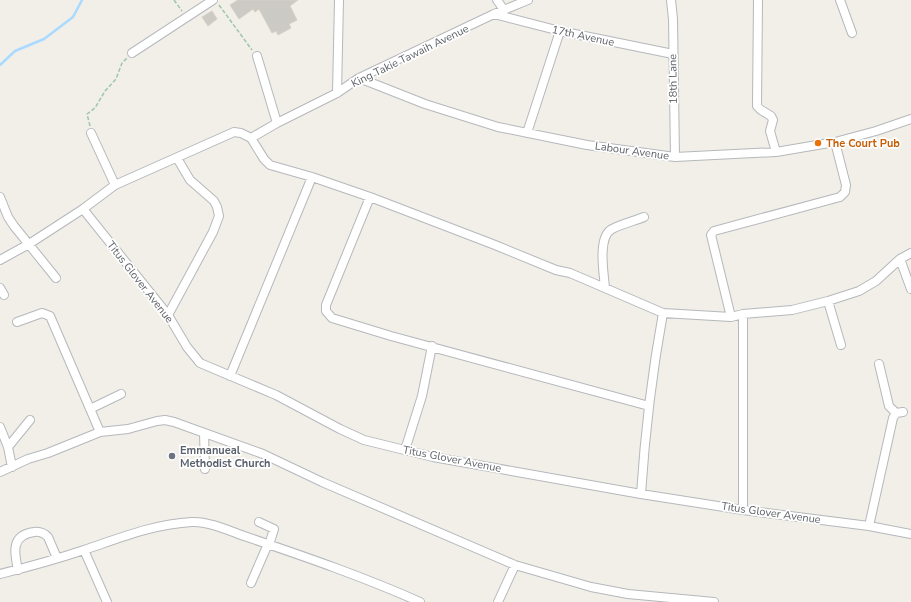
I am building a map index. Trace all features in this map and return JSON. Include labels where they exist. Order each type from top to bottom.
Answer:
[{"type":"street","points":[[132,53],[214,0]]},
{"type":"street","points":[[337,93],[339,0]]},
{"type":"street","points":[[497,0],[504,10]]},
{"type":"street","name":"King Takie Tawaih Avenue","points":[[251,138],[277,123],[337,93],[359,78],[494,14],[528,0]]},
{"type":"street","name":"18th Lane","points":[[671,0],[673,19],[675,157]]},
{"type":"street","points":[[758,0],[757,106],[771,116],[773,120],[770,131],[776,152]]},
{"type":"street","points":[[840,0],[852,33]]},
{"type":"street","name":"17th Avenue","points":[[494,14],[560,31],[673,54]]},
{"type":"street","points":[[527,133],[560,31]]},
{"type":"street","points":[[257,56],[277,123]]},
{"type":"street","name":"Labour Avenue","points":[[359,78],[426,104],[498,127],[586,145],[675,157],[776,152],[835,142],[876,131],[911,119]]},
{"type":"street","points":[[0,260],[29,244],[83,209],[115,185],[234,132],[241,133],[251,138],[264,159],[270,164],[312,177],[496,244],[556,270],[570,273],[663,313],[731,317],[743,314],[792,310],[828,301],[858,290],[876,281],[900,259],[911,253]]},
{"type":"street","points":[[91,133],[115,185]]},
{"type":"street","points":[[731,317],[711,235],[714,231],[840,197],[845,192],[846,185],[835,142]]},
{"type":"street","points":[[168,315],[213,232],[219,216],[218,207],[214,201],[190,180],[177,158]]},
{"type":"street","points":[[230,376],[312,177]]},
{"type":"street","points":[[0,197],[8,217],[14,226],[56,278]]},
{"type":"street","points":[[370,198],[326,305],[326,311],[332,318],[649,406]]},
{"type":"street","name":"Titus Glover Avenue","points":[[83,209],[168,315],[187,347],[200,363],[276,395],[364,440],[433,457],[641,494],[743,510],[869,526],[911,534]]},
{"type":"street","points":[[605,288],[603,248],[606,234],[611,230],[644,217]]},
{"type":"street","points":[[900,259],[911,289]]},
{"type":"street","points":[[828,301],[841,345]]},
{"type":"street","points":[[17,322],[42,313],[50,316],[100,432]]},
{"type":"street","points":[[641,494],[654,361],[663,313]]},
{"type":"street","points":[[743,314],[743,510]]},
{"type":"street","points":[[405,450],[422,396],[432,346]]},
{"type":"street","points":[[869,526],[893,418],[900,413],[889,406],[879,364]]},
{"type":"street","points":[[90,409],[121,394]]},
{"type":"street","points":[[8,447],[30,420]]},
{"type":"street","points":[[0,472],[28,459],[48,453],[100,432],[165,420],[263,454],[322,482],[515,565],[591,587],[628,594],[714,602]]},
{"type":"street","points":[[0,427],[8,447],[12,466]]},
{"type":"street","points":[[204,433],[205,469]]},
{"type":"street","points":[[0,574],[84,550],[123,536],[153,528],[193,522],[213,526],[268,544],[335,568],[420,602]]},
{"type":"street","points":[[251,583],[274,529],[259,522]]},
{"type":"street","points":[[18,570],[15,550],[18,538],[25,533],[36,531],[46,535],[57,558]]},
{"type":"street","points":[[84,550],[107,602]]},
{"type":"street","points":[[498,602],[515,565]]},
{"type":"path","points":[[174,0],[186,18]]},
{"type":"path","points":[[214,0],[257,56]]},
{"type":"path","points":[[91,133],[88,114],[95,108],[105,91],[116,78],[122,63],[132,53]]},
{"type":"building","points":[[238,0],[298,0],[290,6],[297,20],[289,24],[291,28],[278,35],[276,31],[272,33],[259,9],[255,12],[253,9],[239,19],[230,5]]},
{"type":"building","points":[[212,11],[217,19],[208,26],[202,17]]},
{"type":"waterway","points":[[0,65],[15,51],[44,39],[73,17],[82,0]]},
{"type":"place","name":"The Court Pub","points":[[818,143]]},
{"type":"place","name":"Emmanueal Methodist Church","points":[[172,456]]}]
